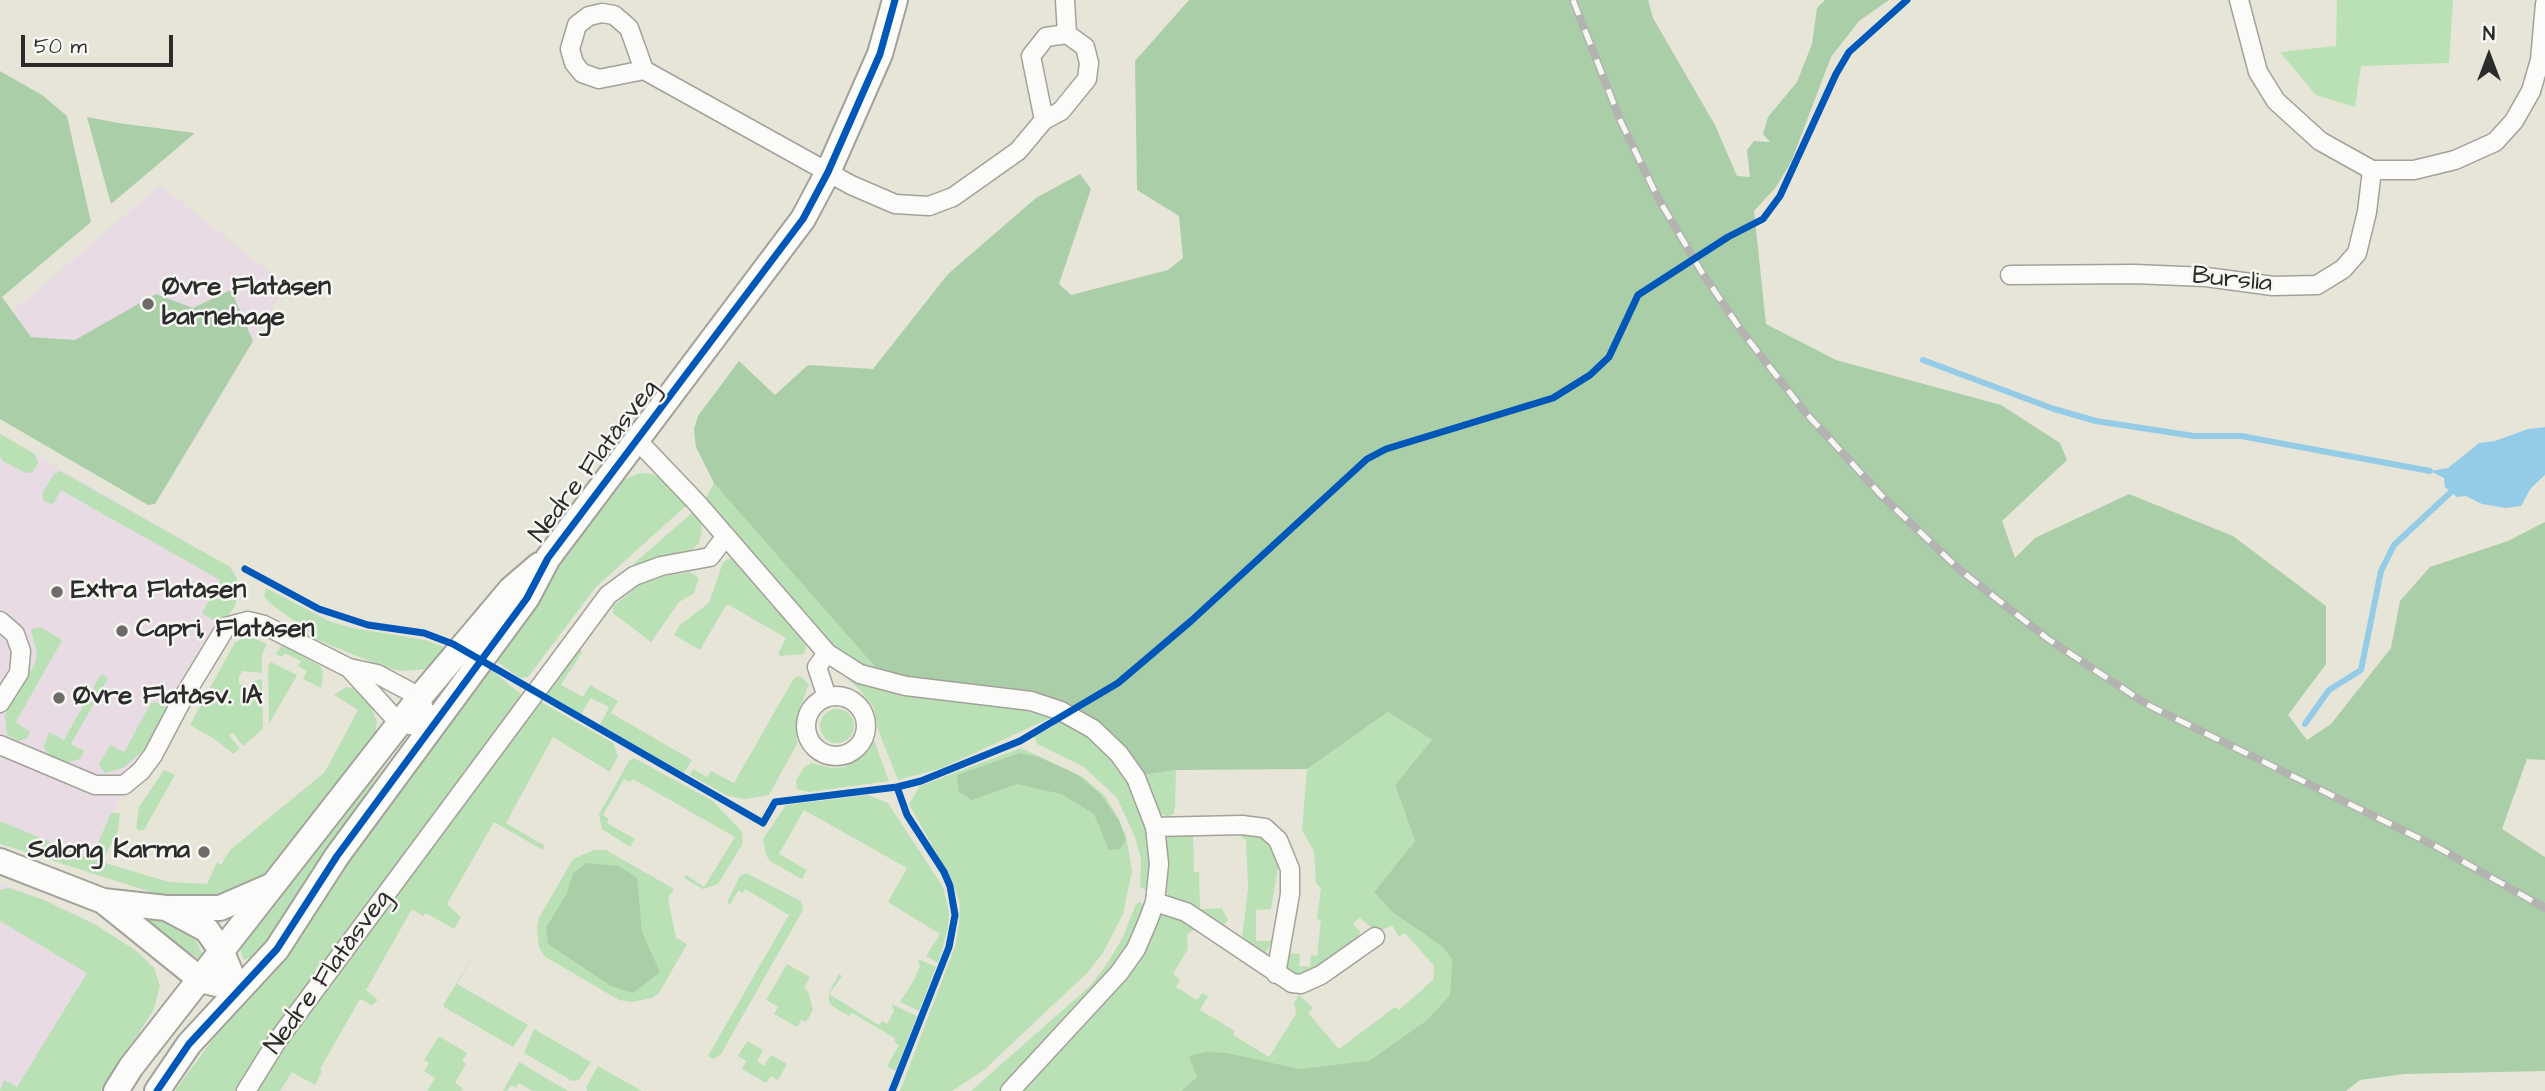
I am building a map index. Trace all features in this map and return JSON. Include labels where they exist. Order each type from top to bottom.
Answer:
[{"type":"street","name":"Nedre Flatåsveg","points":[[157,1091],[189,1044],[276,949],[337,856],[459,691],[511,589],[548,558],[803,219],[828,172],[880,54],[895,0]]},
{"type":"street","points":[[1065,0],[1067,34]]},
{"type":"street","points":[[2239,0],[2258,72],[2276,102],[2320,141],[2372,170],[2414,170],[2455,160],[2495,142],[2514,121],[2530,91],[2540,60],[2545,4]]},
{"type":"street","points":[[644,70],[629,28],[614,15],[601,13],[589,16],[577,25],[570,49],[574,63],[582,73],[599,79],[644,70],[828,172],[895,204],[929,206],[953,197],[1018,151],[1044,120],[1060,111],[1087,79],[1089,63],[1085,47],[1067,34],[1046,37],[1031,56],[1032,77],[1044,120]]},
{"type":"street","name":"Burslia","points":[[2010,275],[2134,274],[2206,277],[2273,286],[2317,285],[2343,269],[2357,253],[2367,212],[2372,170]]},
{"type":"street","name":"Nedre Flatåsveg","points":[[637,440],[726,536],[827,653],[860,674],[906,686],[1031,701],[1062,711],[1093,729],[1119,754],[1136,778],[1155,827],[1159,864],[1155,902],[1136,949],[1119,973],[1010,1091]]},
{"type":"street","name":"Nedre Flatåsveg","points":[[246,1091],[277,1041],[608,595],[634,576],[661,566],[710,557],[726,536]]},
{"type":"street","points":[[0,621],[15,634],[21,651],[19,673],[0,703]]},
{"type":"street","points":[[0,744],[95,785],[124,785],[141,771],[153,755],[226,627],[236,622],[248,621],[264,625],[349,668],[377,674],[420,697],[431,729],[399,723],[349,668]]},
{"type":"street","name":"Nedre Flatåsveg","points":[[116,1091],[420,697],[438,676],[490,631]]},
{"type":"street","points":[[827,653],[817,667],[827,697]]},
{"type":"street","points":[[1155,827],[1242,825],[1265,828],[1278,840],[1290,869],[1290,894],[1276,974]]},
{"type":"street","points":[[0,861],[103,901],[201,979],[238,991]]},
{"type":"street","name":"Nedre Flatåsveg","points":[[103,901],[166,908],[220,908],[276,883]]},
{"type":"street","points":[[1155,902],[1186,912],[1292,983],[1301,984],[1321,975],[1376,937]]},
{"type":"street","points":[[166,908],[207,930],[222,952],[238,991]]},
{"type":"shaded area","name":"Øvre Flatåsen barnehage","points":[[160,185],[286,285],[192,445],[0,322]]},
{"type":"shaded area","points":[[0,434],[230,567],[237,578],[239,592],[235,606],[209,633],[181,680],[138,758],[92,860],[30,852],[0,844]]},
{"type":"shaded area","points":[[0,883],[96,925],[138,952],[154,968],[160,986],[153,1011],[101,1091],[0,1091]]},
{"type":"green space","points":[[1189,0],[1648,0],[1653,18],[1715,125],[1737,176],[1750,177],[1747,150],[1754,141],[1770,142],[1763,134],[1768,117],[1797,82],[1812,44],[1817,8],[1825,0],[1889,0],[1859,21],[1831,57],[1791,162],[1776,187],[1754,211],[1766,324],[1836,360],[2001,405],[2060,443],[2067,460],[2002,521],[2015,558],[2035,538],[2129,494],[2233,536],[2326,606],[2326,664],[2288,715],[2307,740],[2331,724],[2391,648],[2400,601],[2430,567],[2508,541],[2545,522],[2545,760],[2527,759],[2502,829],[2545,857],[2545,1071],[2404,1074],[2360,1080],[2346,1091],[1181,1091],[1197,1077],[1189,1056],[1206,1052],[1227,1053],[1299,1069],[1369,1061],[1427,1020],[1450,995],[1452,960],[1444,948],[1392,912],[1374,892],[1415,841],[1395,785],[1432,740],[1388,712],[1307,769],[1176,770],[1143,775],[1097,723],[1055,700],[1011,689],[896,676],[878,670],[714,483],[696,447],[694,429],[698,416],[739,361],[775,395],[808,365],[873,369],[948,274],[1036,198],[1080,174],[1091,189],[1059,284],[1071,295],[1168,270],[1183,258],[1179,216],[1137,190],[1135,61]]},
{"type":"green space","points":[[2337,0],[2453,0],[2449,63],[2361,66],[2355,107],[2316,95],[2280,52],[2336,46]]},
{"type":"green space","points":[[0,71],[42,95],[67,116],[91,222],[2,297],[31,337],[75,340],[156,294],[193,308],[231,290],[253,341],[155,504],[148,505],[0,419]]},
{"type":"green space","points":[[87,117],[118,123],[195,133],[111,204]]},
{"type":"green space","points":[[0,434],[35,454],[38,463],[33,472],[26,473],[3,461],[0,456]]},
{"type":"green space","points":[[60,471],[230,567],[237,578],[239,592],[235,606],[228,616],[218,623],[202,613],[220,580],[61,490],[53,504],[44,501],[42,494],[54,474]]},
{"type":"green space","points":[[640,473],[652,474],[668,482],[688,504],[596,587],[528,677],[520,678],[494,660],[489,668],[522,695],[280,1021],[235,1091],[175,1091],[621,481]]},
{"type":"green space","points":[[714,483],[878,670],[853,660],[826,640],[705,500]]},
{"type":"green space","points":[[694,511],[701,522],[702,532],[699,543],[691,550],[623,573]]},
{"type":"green space","points":[[731,558],[736,560],[807,644],[804,654],[780,656],[778,654],[786,638],[727,604],[700,650],[674,635],[680,625],[709,603],[723,562]]},
{"type":"green space","points":[[690,572],[699,578],[694,593],[679,602],[651,642],[613,613],[613,606],[641,584],[657,577]]},
{"type":"green space","points":[[266,588],[329,621],[352,628],[425,640],[449,649],[435,665],[426,669],[401,671],[384,667],[291,629],[294,621],[264,596]]},
{"type":"green space","points":[[42,628],[62,640],[16,722],[30,732],[27,738],[19,741],[7,735],[5,716],[10,703],[35,664],[37,653],[31,630]]},
{"type":"green space","points":[[249,636],[267,644],[262,655],[262,673],[243,671],[239,676],[239,684],[249,688],[254,681],[262,679],[263,729],[243,746],[233,733],[229,735],[240,749],[233,754],[216,740],[190,725],[235,642]]},
{"type":"green space","points":[[282,644],[320,666],[323,672],[321,688],[303,679],[307,671],[298,666],[301,661],[285,653],[282,657],[276,654]]},
{"type":"green space","points":[[580,647],[582,652],[561,685],[583,697],[590,685],[618,701],[611,713],[692,760],[684,773],[600,725],[609,707],[591,698],[581,714],[547,694]]},
{"type":"green space","points":[[271,662],[297,675],[269,724],[268,666]]},
{"type":"green space","points":[[840,672],[899,693],[1010,706],[1050,718],[942,768],[898,780],[878,730],[874,708],[860,690]]},
{"type":"green space","points":[[101,674],[108,678],[71,744],[84,751],[80,759],[65,763],[47,754],[44,746],[49,732],[64,740]]},
{"type":"green space","points":[[800,676],[809,684],[796,718],[797,744],[769,795],[745,799],[728,796],[690,775],[693,769],[707,777],[711,771],[734,783],[794,678]]},
{"type":"green space","points":[[346,687],[353,688],[371,706],[377,722],[375,735],[310,832],[257,881],[229,897],[176,900],[0,844],[0,821],[91,859],[111,813],[120,813],[118,831],[102,862],[169,882],[207,884],[217,862],[221,865],[230,850],[325,772],[358,710],[334,695]]},
{"type":"green space","points":[[162,702],[167,710],[145,749],[123,768],[105,773],[99,765],[110,745],[124,752],[151,703]]},
{"type":"green space","points":[[541,702],[613,743],[618,756],[610,772],[553,737],[506,823],[545,846],[543,850],[494,822],[447,904],[461,917],[454,929],[426,913],[423,916],[412,909],[366,990],[378,1000],[372,1005],[360,999],[320,1069],[322,1071],[315,1085],[292,1072],[280,1091],[257,1091],[281,1051]]},
{"type":"green space","points":[[837,709],[849,714],[854,726],[849,738],[837,743],[825,738],[820,726],[825,714]]},
{"type":"green space","points":[[1388,712],[1433,741],[1395,785],[1415,841],[1374,892],[1392,912],[1444,948],[1452,960],[1450,995],[1427,1020],[1369,1061],[1298,1069],[1253,1061],[1197,1077],[1181,1091],[1020,1091],[1133,967],[1147,946],[1161,913],[1168,911],[1184,916],[1196,929],[1187,934],[1188,949],[1173,974],[1180,980],[1176,987],[1197,1000],[1202,993],[1208,996],[1200,1010],[1235,1031],[1233,1035],[1269,1057],[1296,1014],[1294,1003],[1299,995],[1313,1008],[1308,1013],[1339,1049],[1395,1007],[1399,1010],[1433,980],[1434,966],[1405,933],[1399,937],[1392,925],[1380,931],[1374,930],[1360,918],[1353,923],[1360,932],[1357,944],[1319,972],[1297,976],[1285,969],[1285,953],[1300,954],[1299,966],[1310,967],[1311,955],[1317,956],[1321,920],[1317,919],[1321,888],[1316,883],[1314,851],[1302,830],[1307,769]]},
{"type":"green space","points":[[1050,718],[1077,729],[1105,752],[1133,790],[1152,850],[1148,891],[1140,887],[1141,859],[1135,837],[1117,798],[1084,767],[1037,744],[1034,736],[1054,726]]},
{"type":"green space","points":[[406,734],[347,821],[312,883],[258,954],[244,960],[239,946]]},
{"type":"green space","points":[[874,740],[889,781],[809,792],[797,789],[796,780],[805,766],[812,763],[831,768],[845,767],[864,756]]},
{"type":"green space","points":[[1021,748],[1083,777],[1105,796],[1126,836],[1132,871],[1123,914],[1103,953],[1087,973],[984,1070],[952,1091],[900,1091],[956,944],[960,904],[953,883],[909,804],[920,786]]},
{"type":"green space","points":[[1020,753],[1039,757],[1078,775],[1100,794],[1119,820],[1126,840],[1120,849],[1109,850],[1094,814],[1061,794],[1017,784],[972,800],[959,792],[957,775]]},
{"type":"green space","points":[[634,758],[713,801],[742,832],[743,843],[718,884],[703,889],[684,878],[686,875],[704,887],[735,837],[633,779],[630,782],[624,779],[603,815],[609,819],[607,823],[635,839],[630,847],[602,829],[599,814],[629,761]]},
{"type":"green space","points":[[164,770],[175,775],[144,830],[139,831],[136,828],[139,807]]},
{"type":"green space","points":[[1176,770],[1175,807],[1173,815],[1166,816],[1159,813],[1143,775]]},
{"type":"green space","points":[[868,795],[888,803],[943,887],[949,912],[948,928],[938,963],[926,956],[940,934],[888,902],[907,868],[804,810],[779,854],[807,870],[802,879],[770,861],[766,855],[763,839],[786,805]]},
{"type":"green space","points":[[1211,831],[1215,834],[1193,835],[1194,872],[1199,872],[1200,909],[1222,908],[1228,920],[1223,926],[1171,898],[1165,891],[1167,837]]},
{"type":"green space","points":[[1242,832],[1254,833],[1270,840],[1279,862],[1271,909],[1256,910],[1256,941],[1272,941],[1265,954],[1261,954],[1242,939],[1248,888],[1246,840],[1241,837]]},
{"type":"green space","points":[[594,850],[606,850],[674,889],[668,898],[676,938],[687,944],[659,993],[652,998],[632,1002],[619,1000],[544,956],[539,947],[539,918],[573,859]]},
{"type":"green space","points":[[586,863],[619,866],[637,878],[642,932],[660,972],[633,993],[611,986],[548,944],[546,928],[567,893],[573,874]]},
{"type":"green space","points":[[746,873],[801,901],[803,910],[721,1054],[713,1059],[708,1056],[789,915],[745,889],[743,893],[738,891],[730,905],[727,902],[740,876]]},
{"type":"green space","points":[[9,888],[44,900],[96,925],[138,952],[154,968],[160,986],[153,1011],[101,1091],[0,1091],[4,1080],[17,1087],[87,973],[0,921],[0,890]]},
{"type":"green space","points":[[1140,902],[1145,907],[1126,949],[1096,988],[1000,1091],[971,1091],[1090,986],[1107,964],[1123,937],[1136,904]]},
{"type":"green space","points":[[133,912],[180,928],[197,942],[203,957],[198,958],[131,915]]},
{"type":"green space","points":[[484,938],[457,984],[528,1025],[513,1047],[444,1007],[444,1004]]},
{"type":"green space","points":[[918,959],[936,967],[919,1011],[900,1002],[920,966]]},
{"type":"green space","points":[[787,964],[810,977],[804,988],[808,991],[813,1010],[806,1022],[801,1020],[797,1027],[774,1014],[778,1007],[766,1000]]},
{"type":"green space","points":[[839,974],[842,976],[829,992]]},
{"type":"green space","points":[[829,994],[879,1025],[882,1021],[887,1024],[894,1011],[892,1004],[917,1016],[896,1071],[887,1066],[899,1045],[894,1042],[895,1038],[852,1013],[849,1016],[832,1006]]},
{"type":"green space","points":[[534,1029],[591,1062],[579,1080],[572,1081],[524,1053]]},
{"type":"green space","points":[[439,1036],[467,1053],[462,1061],[466,1064],[455,1083],[463,1088],[461,1091],[427,1091],[435,1078],[424,1071],[429,1063],[424,1060]]},
{"type":"green space","points":[[747,1041],[763,1050],[757,1061],[764,1066],[771,1055],[787,1064],[778,1080],[771,1076],[766,1083],[742,1069],[746,1061],[738,1056]]},
{"type":"green space","points":[[519,1062],[568,1091],[532,1091],[519,1083],[516,1088],[511,1085],[507,1091],[503,1091]]},
{"type":"green space","points":[[598,1066],[642,1091],[587,1091],[586,1087]]},
{"type":"water","points":[[2545,427],[2545,475],[2531,488],[2521,506],[2505,508],[2482,504],[2466,496],[2457,497],[2445,487],[2444,478],[2430,471],[2448,468],[2479,443]]},
{"type":"waterway","points":[[1923,360],[2054,409],[2096,421],[2194,436],[2241,436],[2430,471]]},
{"type":"waterway","points":[[2305,724],[2329,690],[2361,670],[2381,571],[2394,545],[2451,492]]},
{"type":"railway","points":[[1573,0],[1621,122],[1658,198],[1701,271],[1743,333],[1805,412],[1881,495],[1960,570],[2048,639],[2148,705],[2439,848],[2545,908]]},
{"type":"cycle path","points":[[157,1091],[189,1044],[277,949],[337,856],[527,598],[548,558],[803,219],[828,172],[880,54],[895,0]]},
{"type":"cycle path","points":[[245,569],[319,609],[368,625],[424,633],[453,644],[763,823],[775,802],[897,787],[921,781],[1020,741],[1118,683],[1191,621],[1367,459],[1386,449],[1553,398],[1590,375],[1609,357],[1638,295],[1728,237],[1763,219],[1780,196],[1836,74],[1849,52],[1907,0]]},
{"type":"cycle path","points":[[892,1091],[949,947],[955,915],[950,886],[944,872],[907,815],[897,787]]},
{"type":"place","name":"Øvre Flatåsen barnehage","points":[[148,304]]},
{"type":"place","name":"Extra Flatåsen","points":[[57,592]]},
{"type":"place","name":"Capri, Flatåsen","points":[[122,631]]},
{"type":"place","name":"Øvre Flatåsv. 1A","points":[[59,698]]},
{"type":"place","name":"Salong Karma","points":[[204,852]]}]
